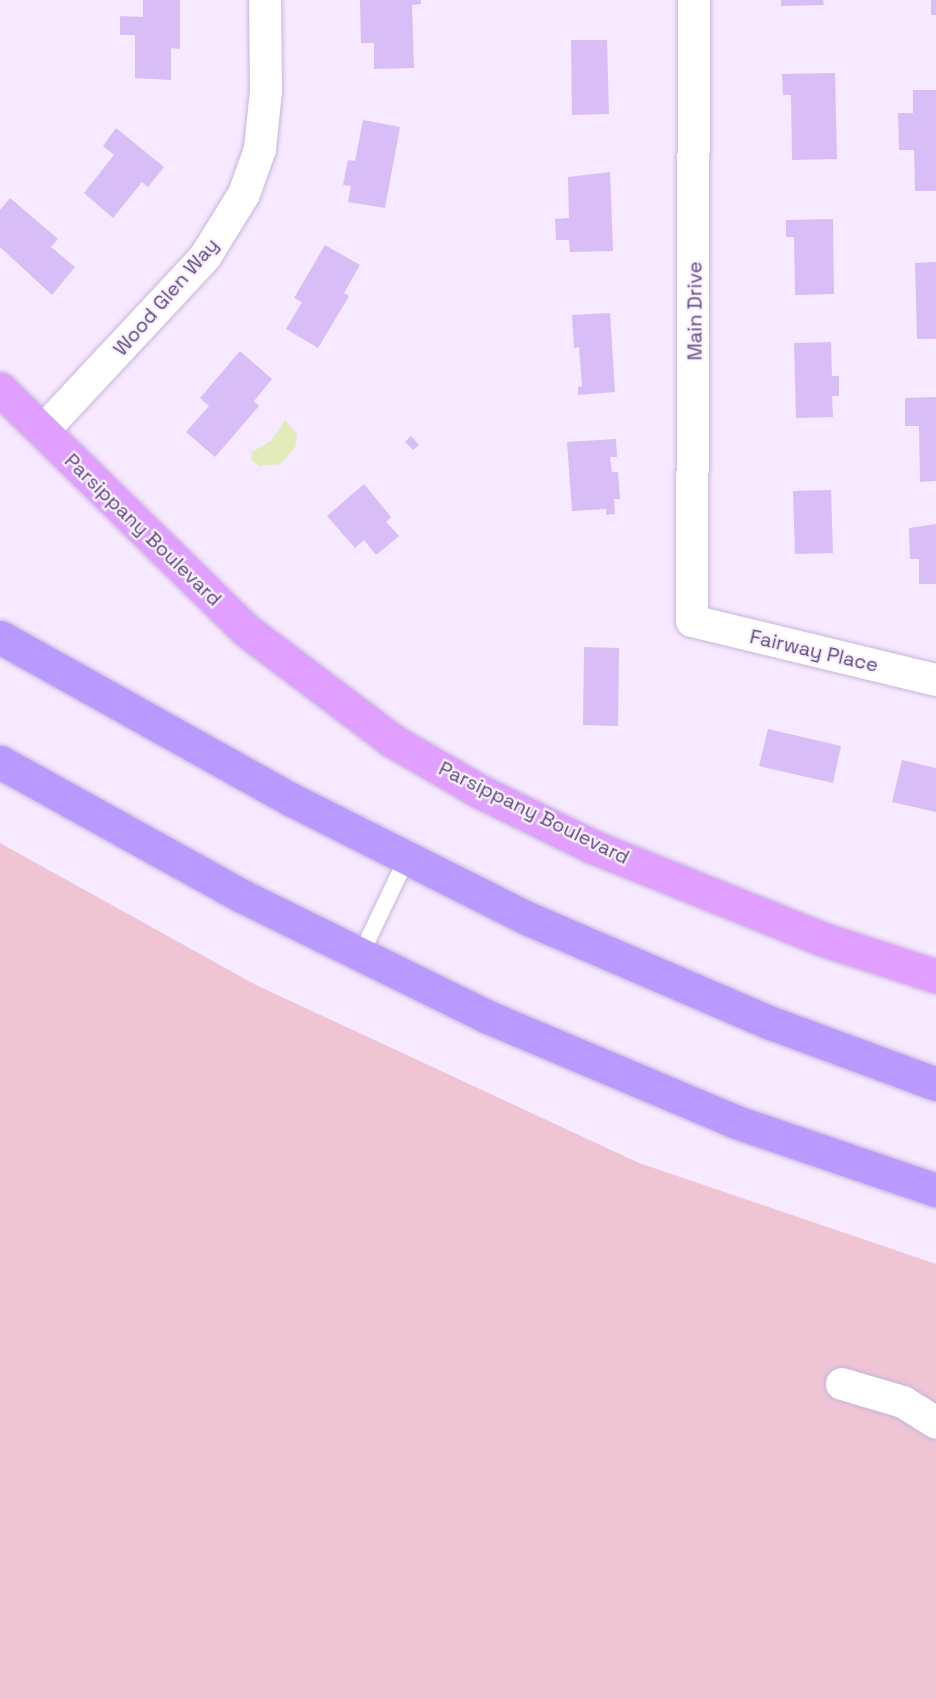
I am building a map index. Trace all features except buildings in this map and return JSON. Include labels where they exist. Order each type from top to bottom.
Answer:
[{"type":"highway","points":[[0,638],[406,860],[652,975],[936,1084]]},
{"type":"highway","points":[[0,762],[360,956],[653,1088],[936,1190]]},
{"type":"main road","name":"Parsippany Boulevard","points":[[0,389],[246,630],[393,741],[481,792],[591,846],[822,939],[936,976]]},
{"type":"street","name":"Wood Glen Way","points":[[43,431],[199,264],[244,194],[260,149],[266,91],[265,0]]},
{"type":"street","name":"Main Drive","points":[[692,621],[694,0]]},
{"type":"street","name":"Fairway Place","points":[[692,621],[936,680]]},
{"type":"street","points":[[842,1384],[903,1402],[936,1424]]},
{"type":"lane","points":[[360,956],[406,860]]},
{"type":"shaded area","points":[[285,420],[297,434],[295,448],[280,464],[259,466],[251,460],[252,452],[271,441]]},
{"type":"shaded area","points":[[0,843],[256,985],[639,1163],[936,1264],[936,1699],[0,1699]]}]
